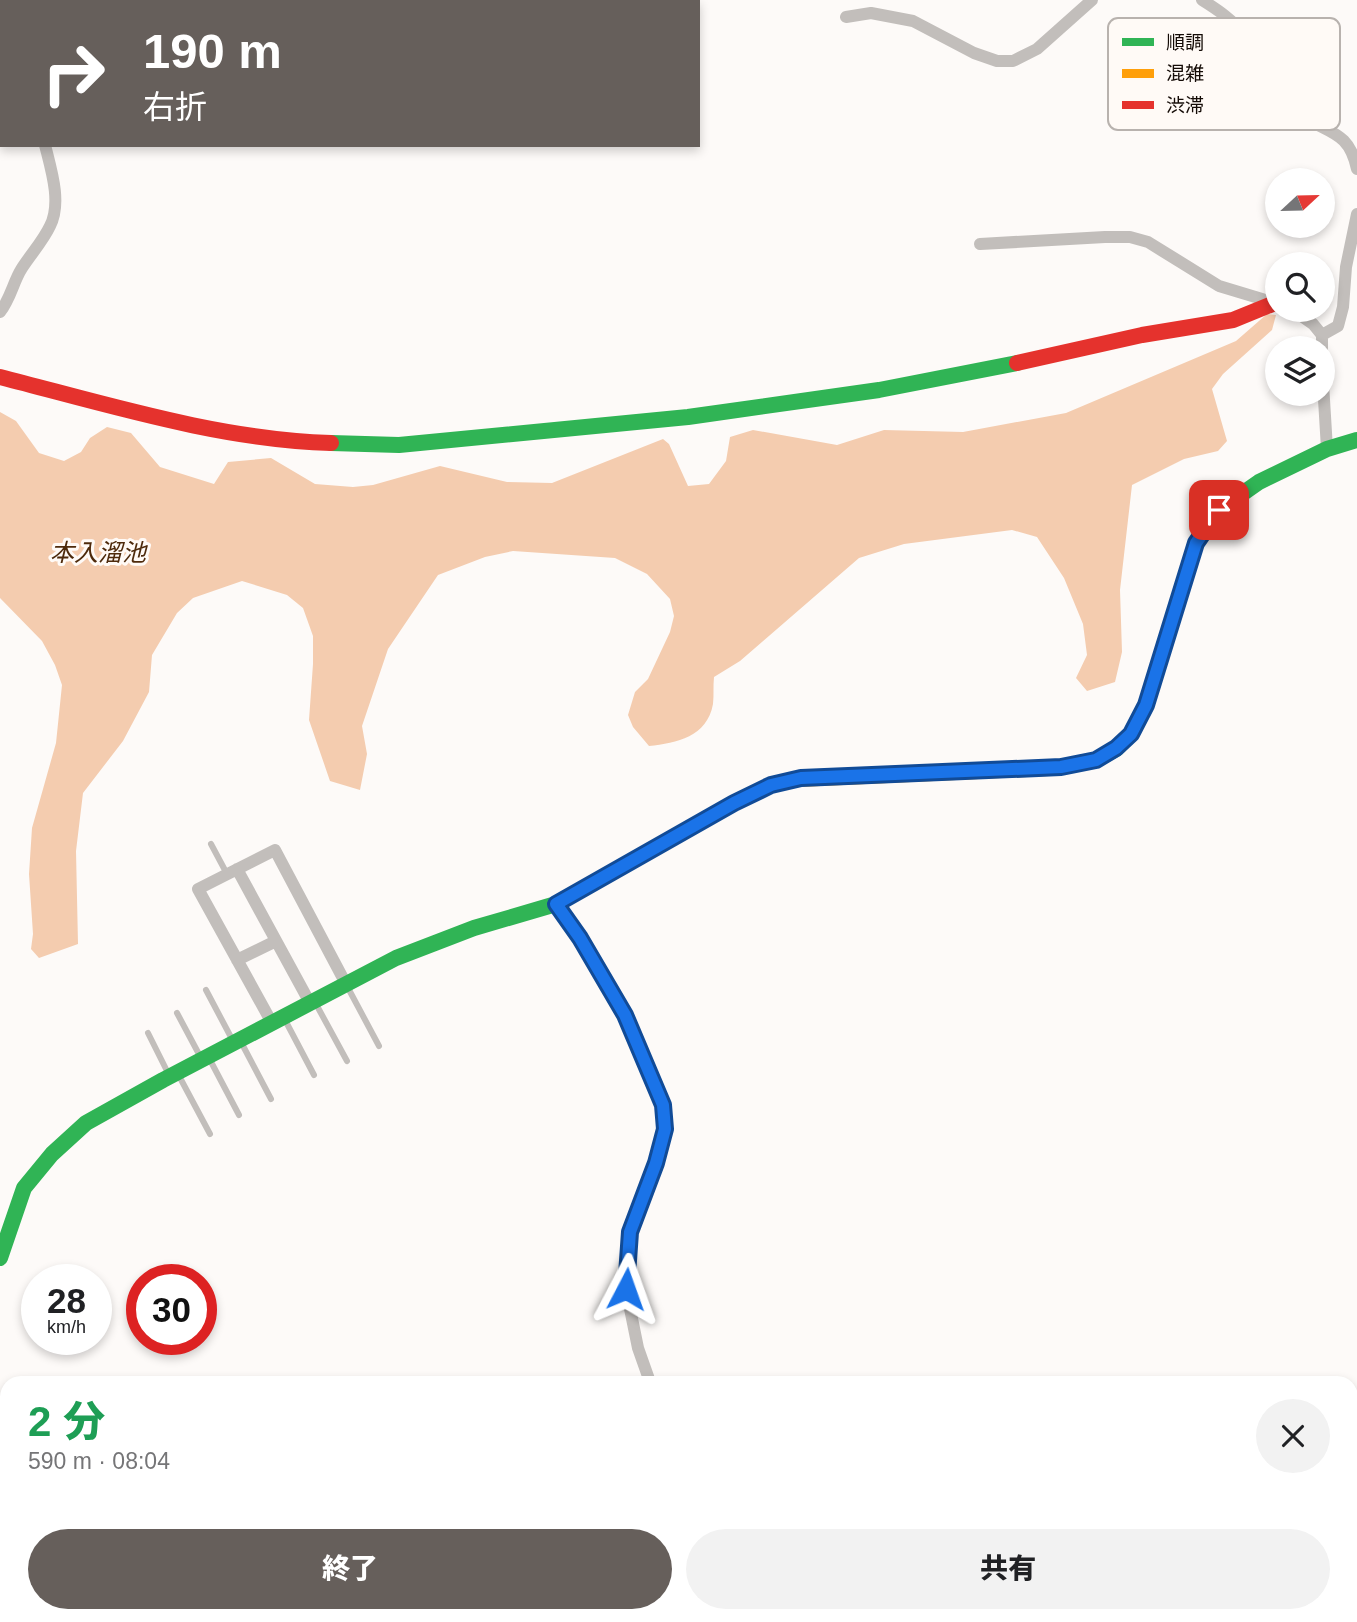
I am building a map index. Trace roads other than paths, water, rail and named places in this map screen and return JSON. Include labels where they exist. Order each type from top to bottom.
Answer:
[{"type":"street","points":[[846,17],[871,13],[913,21],[974,53],[997,61],[1013,61],[1037,49],[1093,0]]},
{"type":"street","points":[[1202,0],[1227,18]]},
{"type":"street","points":[[1329,130],[1340,136],[1354,156],[1357,169]]},
{"type":"street","points":[[0,312],[8,301],[21,270],[52,224],[55,198],[45,147]]},
{"type":"street","points":[[1328,336],[1338,326],[1343,307],[1346,267],[1357,214]]},
{"type":"street","points":[[980,244],[1130,237],[1148,242],[1219,286],[1265,300]]},
{"type":"street","points":[[0,377],[218,430],[301,442],[399,445],[688,417],[879,390],[987,370],[1142,335],[1233,320],[1265,307]]},
{"type":"street","points":[[1325,406],[1328,449]]},
{"type":"street","points":[[0,1258],[24,1188],[52,1154],[86,1123],[237,1041],[407,954],[474,928],[556,904],[734,803],[771,785],[801,778],[1061,767],[1096,760],[1116,748],[1131,734],[1146,705],[1196,543],[1219,510],[1259,482],[1328,449],[1357,440]]},
{"type":"street","points":[[278,1020],[237,960],[198,889],[275,850],[346,984]]},
{"type":"street","points":[[232,871],[312,1002]]},
{"type":"street","points":[[556,904],[580,938],[625,1015],[663,1105],[665,1129],[656,1163],[630,1232],[626,1289],[638,1348],[648,1376]]},
{"type":"street","points":[[237,960],[276,941]]},
{"type":"lane","points":[[211,844],[232,871]]},
{"type":"lane","points":[[346,984],[379,1046]]},
{"type":"lane","points":[[206,990],[271,1100]]},
{"type":"lane","points":[[312,1002],[346,1061]]},
{"type":"lane","points":[[177,1013],[239,1115]]},
{"type":"lane","points":[[278,1020],[314,1076]]},
{"type":"lane","points":[[148,1033],[210,1134]]},
{"type":"water","name":"本入溜池","points":[[1265,316],[1265,322],[1274,322],[1272,330],[1223,374],[1212,389],[1227,441],[1218,451],[1184,459],[1132,485],[1120,590],[1122,652],[1115,682],[1087,691],[1076,678],[1087,655],[1083,624],[1064,578],[1037,537],[1012,530],[904,544],[859,558],[740,661],[714,677],[710,715],[697,731],[680,740],[649,746],[633,727],[628,715],[635,692],[648,679],[670,632],[674,616],[670,599],[647,574],[615,558],[513,551],[485,557],[438,575],[388,649],[362,726],[367,754],[360,790],[330,781],[309,720],[313,636],[303,608],[287,595],[242,581],[193,598],[177,613],[152,655],[149,692],[123,741],[83,793],[76,851],[78,944],[39,958],[31,949],[33,934],[29,874],[32,828],[56,743],[62,685],[42,641],[0,598],[0,412],[16,421],[39,453],[64,461],[81,452],[90,438],[107,427],[131,433],[160,467],[214,484],[228,462],[271,458],[315,484],[353,487],[373,485],[440,466],[507,482],[552,483],[663,439],[669,444],[688,486],[709,484],[726,461],[730,437],[753,430],[837,445],[884,430],[963,432],[1066,413],[1236,341]]}]
